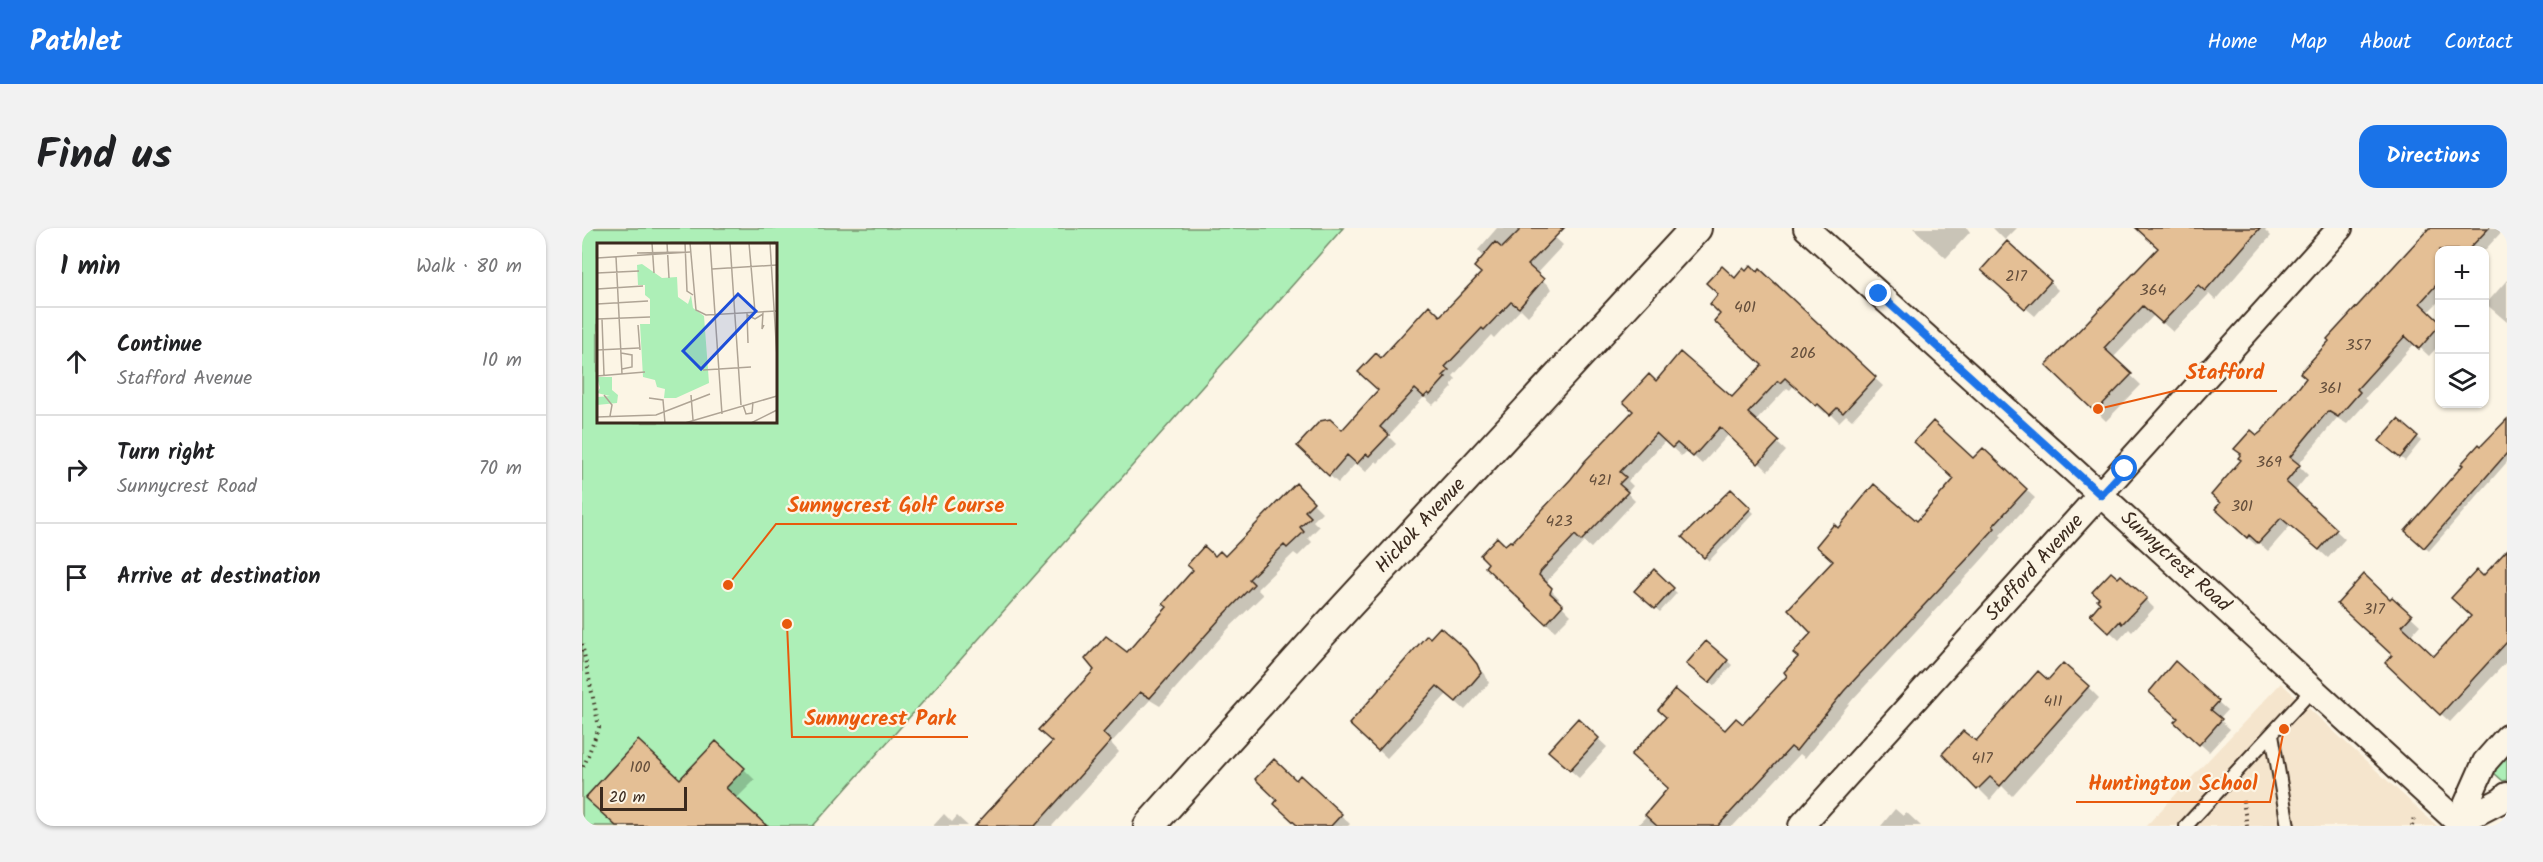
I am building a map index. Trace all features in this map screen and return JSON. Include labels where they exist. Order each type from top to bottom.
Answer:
[{"type":"street","name":"Hickok Avenue","points":[[1149,826],[1321,634],[1696,228]]},
{"type":"street","name":"Sunnycrest Road","points":[[1806,228],[2460,824]]},
{"type":"street","name":"Stafford Avenue","points":[[1801,826],[2340,228]]},
{"type":"street","points":[[2460,824],[2485,762],[2507,737]]},
{"type":"street","points":[[2460,824],[2507,795]]},
{"type":"lane","points":[[2186,826],[2313,689]]},
{"type":"lane","points":[[2272,734],[2288,826]]},
{"type":"path","points":[[582,644],[599,727],[582,771]]},
{"type":"path","points":[[2243,801],[2245,825]]},
{"type":"shaded area","points":[[2281,683],[2437,826],[2146,826]]},
{"type":"green space","points":[[582,228],[1343,228],[813,826],[582,826]]},
{"type":"green space","points":[[2507,753],[2507,780],[2503,781],[2494,773],[2495,766]]},
{"type":"building","points":[[1522,228],[1564,228],[1528,265],[1544,279],[1519,308],[1511,302],[1484,330],[1482,328],[1445,367],[1449,370],[1443,376],[1446,377],[1430,395],[1428,393],[1424,397],[1415,389],[1380,427],[1389,435],[1369,456],[1366,454],[1357,464],[1347,455],[1329,476],[1297,446],[1320,421],[1330,419],[1342,430],[1378,390],[1358,372],[1376,353],[1381,358],[1429,305],[1440,316],[1481,273],[1474,267],[1495,242],[1502,248]]},
{"type":"building","points":[[2136,228],[2260,228],[2205,291],[2198,285],[2162,323],[2143,306],[2104,348],[2132,374],[2095,412],[2046,365],[2158,248]]},
{"type":"building","points":[[2429,228],[2489,228],[2472,246],[2435,246],[2435,286],[2420,303],[2435,317],[2435,331],[2419,349],[2405,336],[2357,389],[2360,392],[2338,417],[2328,411],[2290,457],[2300,465],[2286,482],[2337,529],[2319,550],[2281,518],[2258,543],[2249,535],[2247,538],[2215,509],[2220,503],[2211,495],[2241,460],[2238,458],[2241,454],[2234,449],[2251,430],[2257,435],[2261,432],[2300,386],[2306,378],[2300,373],[2329,341],[2327,339]]},
{"type":"building","points":[[2007,241],[2051,281],[2025,309],[1981,270]]},
{"type":"building","points":[[1751,265],[1758,272],[1760,269],[1876,377],[1843,413],[1837,408],[1830,415],[1818,404],[1816,406],[1785,378],[1780,383],[1778,381],[1748,413],[1779,441],[1758,464],[1720,427],[1693,457],[1677,443],[1672,448],[1656,433],[1620,472],[1626,477],[1619,484],[1628,492],[1581,541],[1575,535],[1541,571],[1539,575],[1552,588],[1550,593],[1563,605],[1546,624],[1485,567],[1488,563],[1480,555],[1497,537],[1505,545],[1512,542],[1633,411],[1623,402],[1649,374],[1656,381],[1680,352],[1732,397],[1762,365],[1714,321],[1720,314],[1710,304],[1718,294],[1706,283],[1722,266],[1735,278],[1743,268],[1746,271]]},
{"type":"building","points":[[2398,419],[2418,436],[2400,458],[2379,441]]},
{"type":"building","points":[[2507,419],[2507,453],[2424,548],[2405,531],[2479,444],[2481,446]]},
{"type":"building","points":[[1933,421],[1973,458],[1983,448],[2027,489],[1993,526],[1995,528],[1969,557],[1844,691],[1796,751],[1791,747],[1718,826],[1657,826],[1645,815],[1668,788],[1631,755],[1666,717],[1658,710],[1675,689],[1725,730],[1736,718],[1743,724],[1787,676],[1784,672],[1798,657],[1793,653],[1811,633],[1788,609],[1833,561],[1816,546],[1834,524],[1838,528],[1874,484],[1917,521],[1954,479],[1914,442]]},
{"type":"building","points":[[1296,483],[1314,502],[1305,511],[1311,517],[1300,527],[1304,532],[1287,548],[1284,545],[1249,579],[1254,584],[1150,698],[1140,692],[1103,733],[1111,741],[1035,826],[975,826],[1052,742],[1038,730],[1094,670],[1085,659],[1106,636],[1127,652],[1167,607],[1163,604],[1193,570],[1187,565],[1204,546],[1215,556],[1220,551],[1225,556]]},
{"type":"building","points":[[1731,489],[1751,508],[1704,558],[1682,537]]},
{"type":"building","points":[[2507,550],[2507,642],[2440,715],[2385,663],[2392,655],[2337,604],[2364,574],[2390,599],[2392,597],[2412,615],[2402,626],[2434,656],[2471,616],[2451,598],[2477,570],[2483,576]]},
{"type":"building","points":[[1654,569],[1674,588],[1655,609],[1634,591]]},
{"type":"building","points":[[2111,572],[2118,578],[2121,575],[2147,598],[2122,624],[2120,621],[2109,633],[2090,615],[2100,603],[2097,600],[2099,598],[2092,592]]},
{"type":"building","points":[[1440,627],[1465,649],[1481,673],[1456,702],[1437,686],[1378,751],[1349,724],[1427,635],[1430,638]]},
{"type":"building","points":[[1706,641],[1728,660],[1709,683],[1686,664]]},
{"type":"building","points":[[2175,661],[2219,701],[2211,710],[2222,719],[2199,745],[2174,722],[2178,718],[2149,692]]},
{"type":"building","points":[[2063,663],[2089,686],[2000,786],[1990,777],[1977,790],[1942,754],[1963,731],[1976,741],[2038,671],[2048,680]]},
{"type":"building","points":[[1578,718],[1599,738],[1570,770],[1548,751]]},
{"type":"building","points":[[638,740],[680,779],[716,741],[745,768],[726,788],[767,826],[616,826],[585,798]]},
{"type":"building","points":[[1274,759],[1296,780],[1300,775],[1342,814],[1331,826],[1298,826],[1274,804],[1277,800],[1255,779]]},
{"type":"place","name":"Stafford","points":[[2098,409]]},
{"type":"place","name":"Sunnycrest Golf Course","points":[[728,585]]},
{"type":"place","name":"Sunnycrest Park","points":[[787,624]]},
{"type":"place","name":"Huntington School","points":[[2284,729]]},
{"type":"route","points":[[1879,294],[2101,495],[2125,469]]}]
